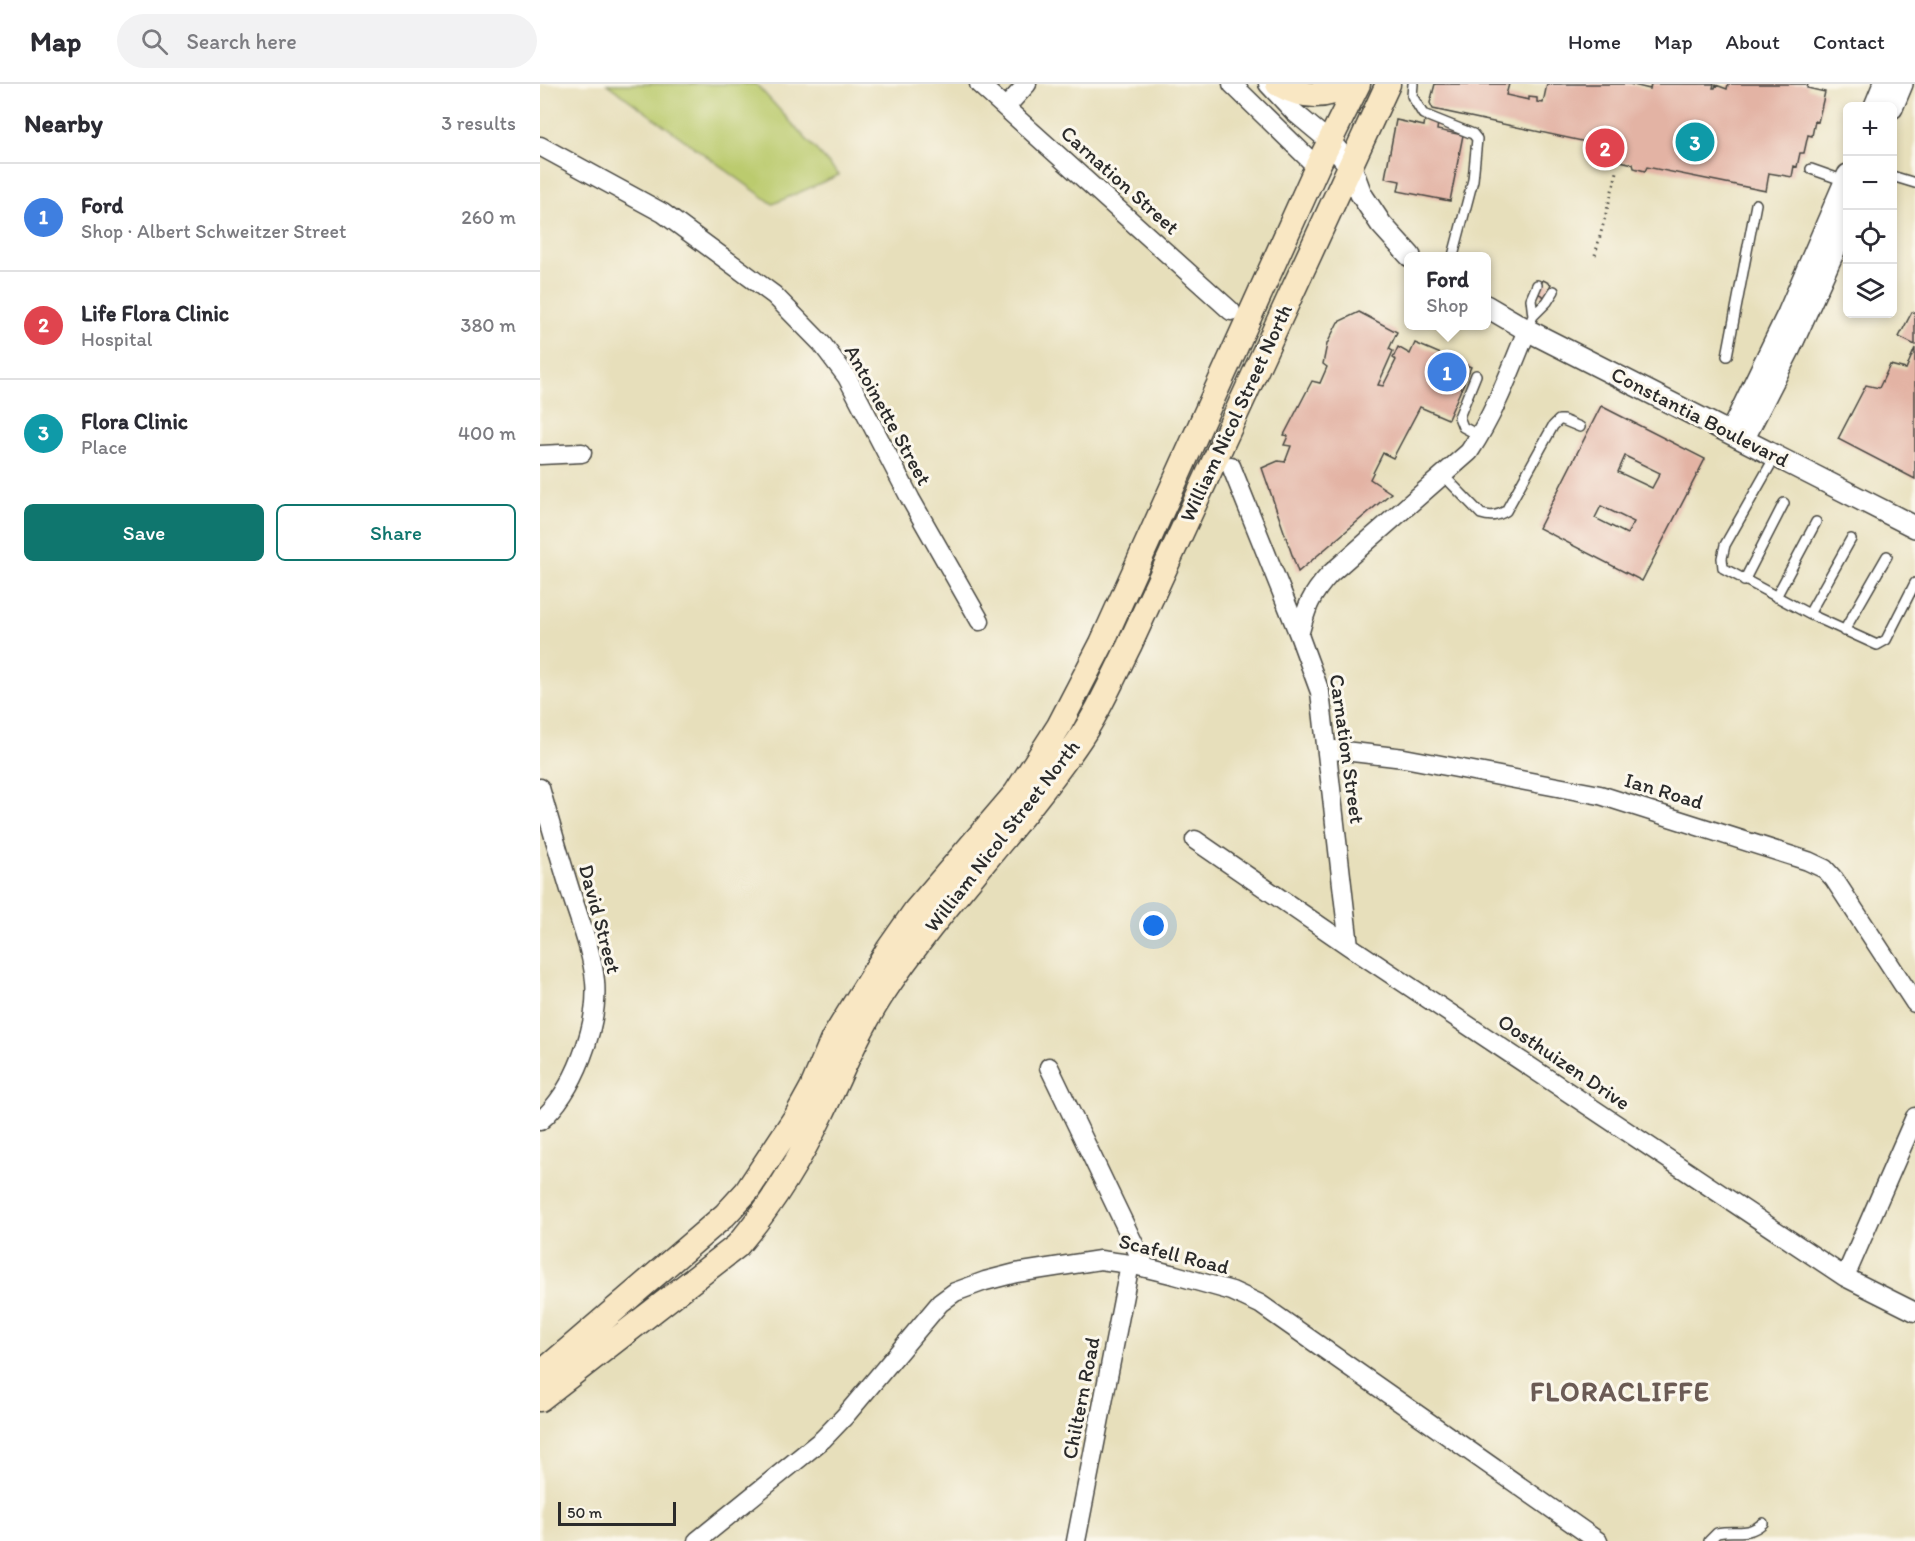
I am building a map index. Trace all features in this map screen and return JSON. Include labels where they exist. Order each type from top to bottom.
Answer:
[{"type":"main road","points":[[1278,84],[1293,92],[1318,96],[1329,94],[1350,84]]},
{"type":"main road","name":"William Nicol Street North","points":[[540,1374],[725,1215],[747,1191],[796,1117],[812,1088],[833,1039],[888,950],[916,910],[1016,793],[1059,726],[1080,689],[1228,368],[1317,167],[1358,84]]},
{"type":"main road","name":"William Nicol Street North","points":[[540,1400],[737,1246],[756,1223],[795,1163],[880,998],[921,937],[1037,797],[1076,744],[1129,646],[1351,182],[1388,84]]},
{"type":"street","name":"Carnation Street","points":[[979,84],[1231,311]]},
{"type":"street","points":[[1006,107],[1027,84]]},
{"type":"street","points":[[1232,84],[1317,167],[1351,182]]},
{"type":"street","points":[[1268,84],[1294,112],[1330,142],[1351,182],[1381,224],[1406,252]]},
{"type":"street","points":[[1877,102],[1884,84]]},
{"type":"street","points":[[1895,102],[1902,84]]},
{"type":"street","name":"Antoinette Street","points":[[540,146],[663,213],[774,295],[822,344],[847,378],[925,527],[980,621]]},
{"type":"street","points":[[1737,435],[1843,188]]},
{"type":"street","points":[[1737,435],[1790,348],[1843,231]]},
{"type":"street","name":"Constantia Boulevard","points":[[1491,308],[1530,323],[1737,435],[1915,527]]},
{"type":"street","points":[[1299,634],[1307,605],[1330,574],[1469,453],[1503,390],[1530,323]]},
{"type":"street","points":[[540,455],[582,453]]},
{"type":"street","name":"Carnation Street","points":[[1231,465],[1320,692],[1349,946]]},
{"type":"street","name":"Ian Road","points":[[1327,749],[1384,755],[1600,795],[1808,861],[1824,869],[1834,879],[1915,1002]]},
{"type":"street","name":"David Street","points":[[540,788],[590,952],[595,982],[592,1023],[575,1074],[554,1110],[540,1121]]},
{"type":"street","name":"Oosthuizen Drive","points":[[1194,840],[1845,1277],[1915,1312]]},
{"type":"street","points":[[1049,1067],[1137,1265]]},
{"type":"street","points":[[1845,1277],[1915,1117]]},
{"type":"street","name":"Scafell Road","points":[[697,1541],[823,1439],[925,1320],[948,1297],[986,1281],[1016,1273],[1089,1261],[1114,1261],[1137,1265],[1232,1291],[1260,1304],[1598,1541]]},
{"type":"street","name":"Chiltern Road","points":[[1076,1541],[1137,1265]]},
{"type":"lane","points":[[1413,84],[1412,96],[1423,114],[1473,134],[1477,139],[1473,180],[1454,252]]},
{"type":"lane","points":[[1811,169],[1843,178]]},
{"type":"lane","points":[[1897,177],[1913,183],[1915,171]]},
{"type":"lane","points":[[1727,356],[1756,204]]},
{"type":"lane","points":[[1530,323],[1531,300],[1537,285]]},
{"type":"lane","points":[[1530,323],[1554,291]]},
{"type":"lane","points":[[1476,375],[1459,417],[1463,427],[1480,436]]},
{"type":"lane","points":[[1444,476],[1481,514],[1498,516],[1506,511],[1553,426],[1559,420],[1563,420],[1580,427]]},
{"type":"lane","points":[[1776,455],[1725,545],[1722,558],[1723,568],[1809,614],[1877,645],[1886,640],[1915,583]]},
{"type":"lane","points":[[1744,581],[1784,503]]},
{"type":"lane","points":[[1776,597],[1816,522]]},
{"type":"lane","points":[[1809,614],[1851,539]]},
{"type":"lane","points":[[1844,631],[1887,556]]},
{"type":"lane","points":[[1709,1541],[1717,1533],[1749,1532],[1763,1523]]},
{"type":"path","points":[[1595,255],[1617,172]]},
{"type":"green space","points":[[607,84],[756,84],[839,175],[773,204]]},
{"type":"building","points":[[1435,84],[1509,84],[1506,95],[1529,100],[1529,97],[1537,98],[1537,102],[1543,103],[1547,84],[1629,84],[1650,89],[1651,84],[1714,84],[1713,88],[1716,85],[1727,89],[1728,84],[1808,84],[1807,88],[1825,92],[1818,122],[1815,121],[1812,136],[1808,135],[1804,153],[1800,153],[1792,177],[1769,173],[1766,191],[1647,167],[1645,171],[1634,168],[1633,164],[1607,158],[1610,147],[1433,109],[1430,103]]},
{"type":"building","points":[[1425,119],[1438,122],[1437,130],[1463,135],[1450,201],[1398,191],[1400,181],[1385,178],[1396,120],[1424,126]]},
{"type":"building","points":[[1543,280],[1551,284],[1545,297],[1537,293]]},
{"type":"building","points":[[1359,312],[1397,332],[1389,349],[1393,351],[1378,385],[1383,386],[1396,360],[1393,358],[1398,347],[1410,354],[1415,343],[1471,367],[1448,419],[1420,407],[1393,458],[1383,453],[1370,479],[1391,493],[1298,572],[1262,468],[1278,461],[1285,462],[1291,446],[1284,445],[1288,436],[1284,435],[1312,381],[1320,383],[1327,367],[1323,364],[1327,344],[1338,322]]},
{"type":"building","points":[[1912,312],[1915,313],[1915,345],[1899,337]]},
{"type":"building","points":[[1915,348],[1915,479],[1838,439],[1866,385],[1879,388],[1890,365],[1906,369]]},
{"type":"building","points":[[1601,406],[1705,459],[1642,581],[1539,528]],"holes":[[[1625,456],[1660,473],[1652,488],[1618,472]],[[1601,506],[1634,522],[1627,534],[1595,518]]]},
{"type":"place","name":"Flora Clinic","points":[[1695,142]]},
{"type":"place","name":"Life Flora Clinic","points":[[1605,148]]},
{"type":"place","name":"Ford","points":[[1447,372]]},
{"type":"district","name":"FLORACLIFFE","points":[[1620,1392]]}]
